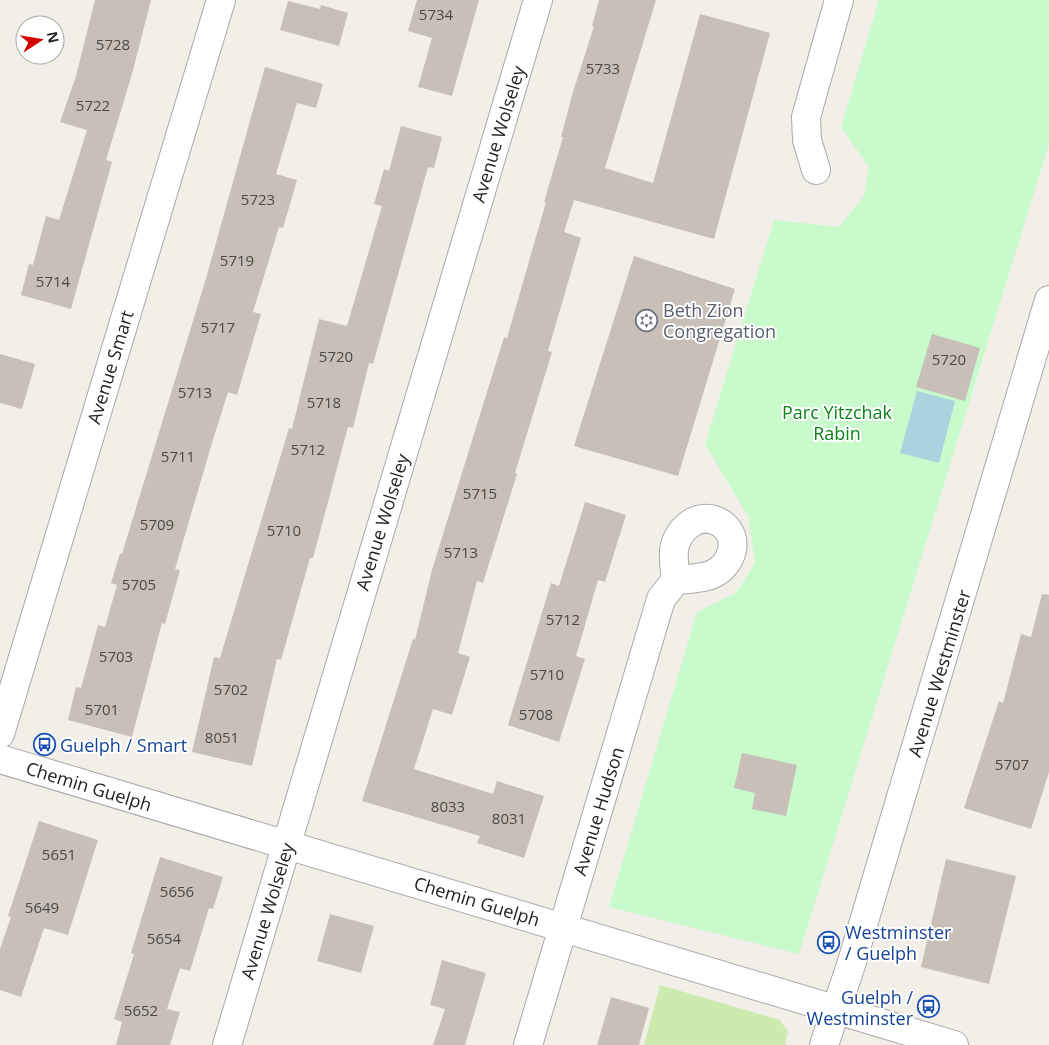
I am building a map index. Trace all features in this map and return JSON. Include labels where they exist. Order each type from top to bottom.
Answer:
[{"type":"street","name":"Avenue Smart","points":[[0,734],[221,0]]},
{"type":"street","name":"Avenue Wolseley","points":[[227,1045],[538,0]]},
{"type":"street","points":[[816,170],[807,140],[806,117],[839,0]]},
{"type":"street","name":"Avenue Westminster","points":[[824,1045],[852,965],[1049,300]]},
{"type":"street","name":"Avenue Hudson","points":[[528,1045],[661,599],[676,580]]},
{"type":"street","name":"Chemin Guelph","points":[[0,759],[954,1045]]},
{"type":"green space","name":"Parc Yitzchak Rabin","points":[[879,0],[1049,0],[1049,144],[799,954],[609,907],[697,612],[736,593],[755,563],[748,516],[705,444],[774,220],[839,227],[864,196],[869,167],[841,127]]},
{"type":"green space","points":[[660,985],[780,1020],[788,1032],[785,1045],[644,1045]]},
{"type":"water","points":[[917,391],[955,401],[939,463],[900,453]]},
{"type":"building","points":[[95,0],[151,0],[132,74],[106,160],[112,162],[71,309],[21,295],[29,264],[33,265],[46,216],[59,220],[87,130],[60,122],[76,76]]},
{"type":"building","points":[[417,0],[479,0],[452,96],[418,87],[432,38],[408,31]]},
{"type":"building","points":[[599,0],[656,0],[605,168],[653,183],[700,14],[770,33],[714,239],[574,200],[564,232],[581,238],[548,351],[552,352],[515,473],[517,474],[483,583],[477,581],[458,653],[470,657],[452,715],[433,709],[414,769],[493,794],[497,781],[544,796],[524,858],[477,843],[480,836],[362,801],[413,639],[415,640],[432,570],[504,337],[507,338],[546,202],[544,202],[563,137],[561,137],[573,92],[594,26],[592,26]]},
{"type":"building","points":[[288,1],[320,9],[321,5],[348,13],[339,46],[280,30]]},
{"type":"building","points":[[265,67],[323,84],[316,108],[297,103],[276,174],[297,180],[283,228],[279,227],[253,312],[261,314],[237,395],[228,392],[212,443],[175,569],[180,570],[165,624],[162,623],[132,737],[68,720],[76,687],[81,688],[98,625],[105,627],[117,585],[111,583],[120,553],[122,554],[207,275]]},
{"type":"building","points":[[401,126],[442,137],[434,168],[428,167],[373,364],[369,363],[353,428],[348,427],[313,558],[310,558],[281,660],[277,659],[252,766],[192,752],[214,657],[220,658],[289,428],[292,429],[319,319],[347,326],[382,206],[374,204],[384,169],[389,171]]},
{"type":"building","points":[[634,256],[735,289],[678,476],[574,446]]},
{"type":"building","points":[[932,334],[980,348],[965,401],[916,387]]},
{"type":"building","points":[[0,354],[35,364],[22,409],[0,403]]},
{"type":"building","points":[[585,502],[626,515],[605,582],[598,580],[576,656],[585,659],[559,742],[508,725],[551,583],[559,586]]},
{"type":"building","points":[[1042,594],[1049,595],[1049,772],[1031,829],[964,808],[999,701],[1003,703],[1021,634],[1031,637]]},
{"type":"building","points":[[742,753],[797,765],[786,816],[752,809],[755,793],[734,788]]},
{"type":"building","points":[[39,821],[98,840],[68,935],[44,928],[21,997],[0,990],[0,949],[11,917],[8,916]]},
{"type":"building","points":[[160,857],[223,877],[213,909],[209,908],[190,971],[180,968],[167,1009],[180,1012],[170,1045],[116,1045],[122,1022],[114,1019],[134,954],[131,953]]},
{"type":"building","points":[[946,859],[1016,876],[989,984],[921,967]]},
{"type":"building","points":[[330,914],[374,926],[361,973],[317,961]]},
{"type":"building","points":[[442,960],[486,973],[465,1045],[433,1045],[445,1009],[430,1005]]},
{"type":"building","points":[[611,997],[649,1008],[639,1045],[597,1045]]},
{"type":"place","name":"Beth Zion Congregation","points":[[647,320]]},
{"type":"place","name":"Guelph / Smart","points":[[44,745]]},
{"type":"place","name":"Westminster / Guelph","points":[[829,942]]},
{"type":"place","name":"Guelph / Westminster","points":[[929,1007]]}]
